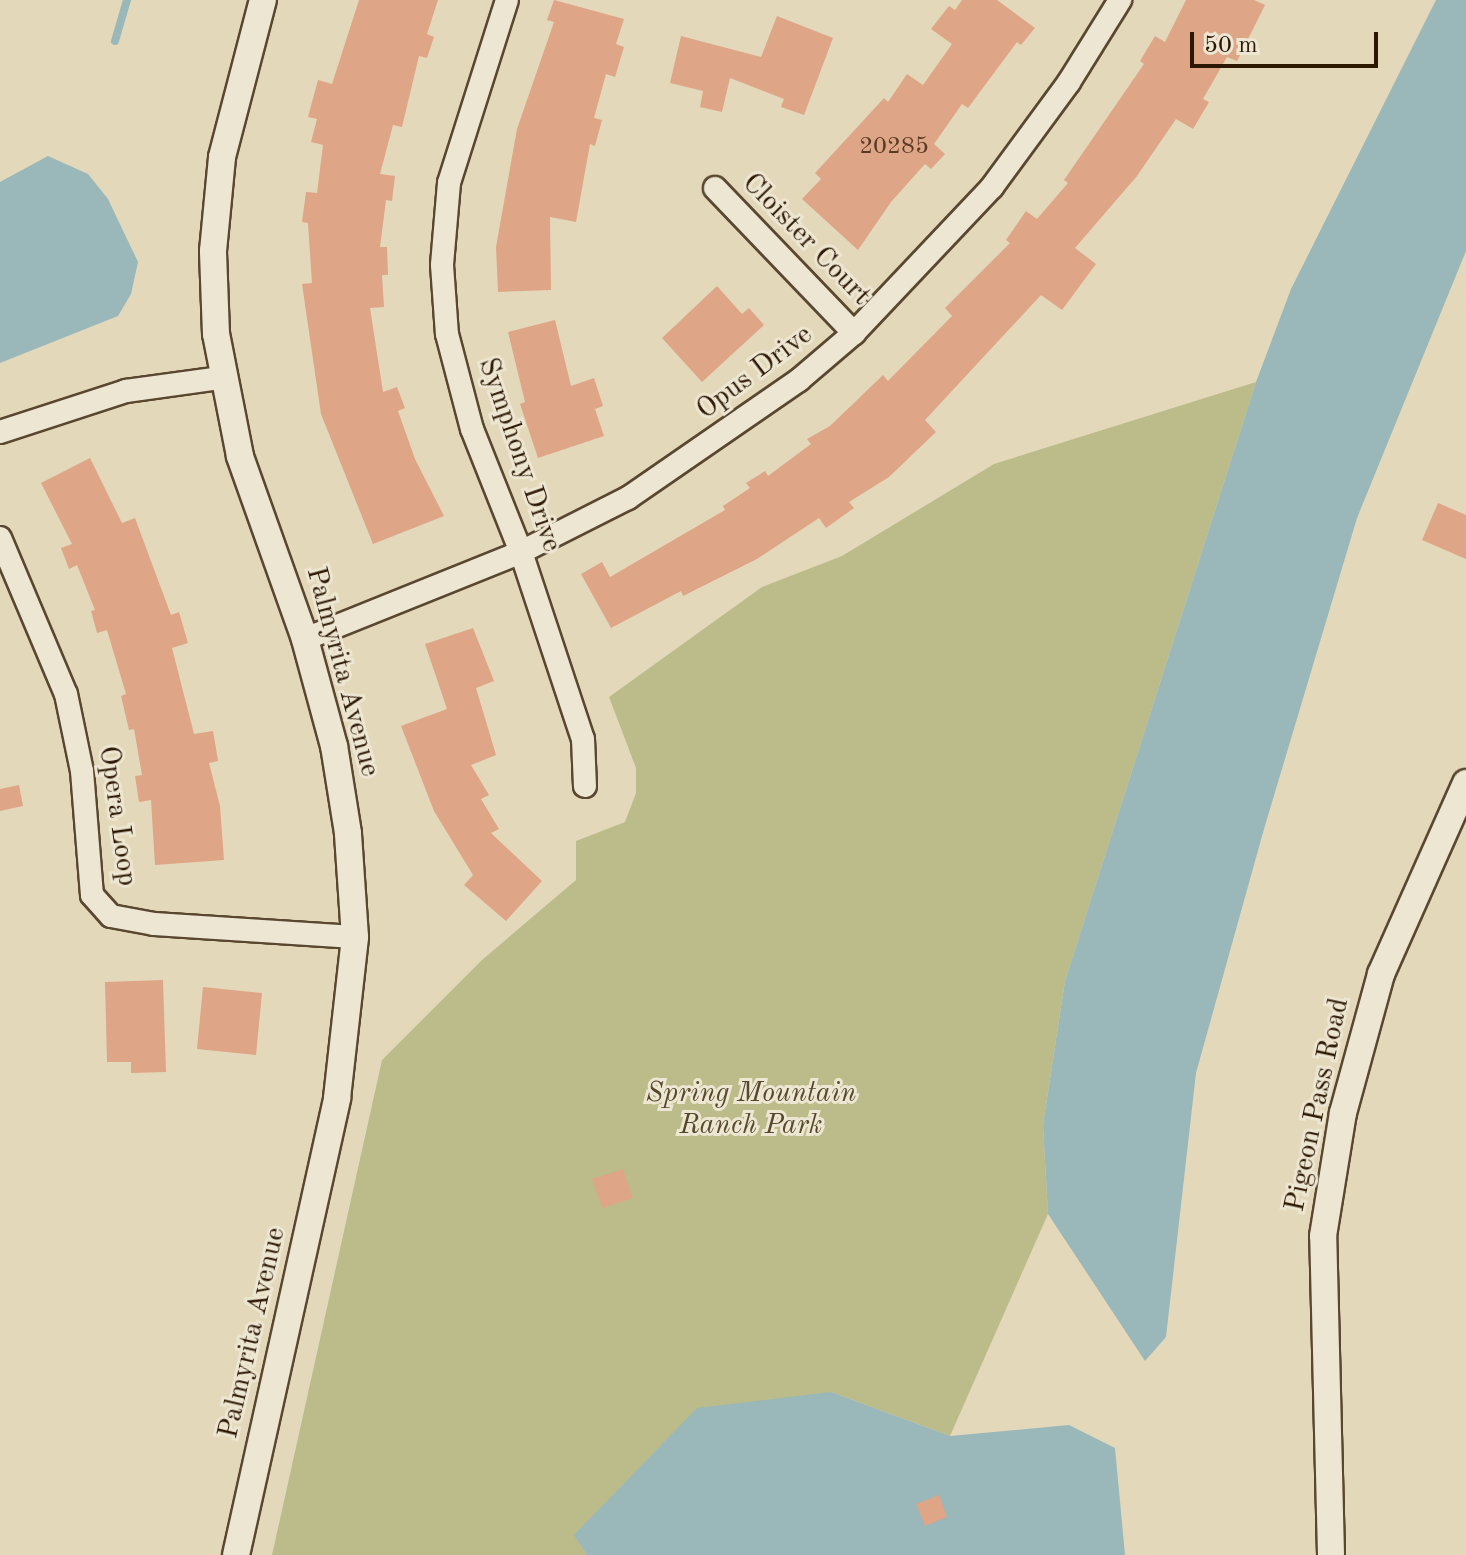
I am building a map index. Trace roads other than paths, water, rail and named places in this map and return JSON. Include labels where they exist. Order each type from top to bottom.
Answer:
[{"type":"street","name":"Palmyrita Avenue","points":[[236,1555],[337,1098],[355,937],[342,789],[305,639],[240,456],[221,378],[213,291],[215,211],[236,90],[263,0]]},
{"type":"street","name":"Symphony Drive","points":[[507,0],[449,183],[442,265],[447,334],[472,429],[521,552],[583,739],[585,786]]},
{"type":"street","name":"Opus Drive","points":[[305,639],[521,552],[628,498],[701,452],[854,333],[992,187],[1069,82],[1120,0]]},
{"type":"street","name":"Cloister Court","points":[[715,188],[854,333]]},
{"type":"street","points":[[0,432],[126,391],[221,378]]},
{"type":"street","name":"Opera Loop","points":[[0,538],[66,694],[82,771],[92,895],[111,916],[154,924],[355,937]]},
{"type":"street","name":"Pigeon Pass Road","points":[[1331,1555],[1323,1236],[1343,1113],[1381,974],[1466,783]]},
{"type":"water","points":[[1436,0],[1466,0],[1466,251],[1357,518],[1264,829],[1196,1073],[1166,1337],[1145,1361],[1048,1214],[1043,1125],[1065,981],[1256,382],[1291,289]]},
{"type":"water","points":[[48,156],[88,174],[108,199],[138,262],[131,294],[118,316],[0,363],[0,182]]},
{"type":"water","points":[[831,1392],[950,1436],[1069,1425],[1115,1448],[1125,1555],[587,1555],[574,1535],[697,1408]]},
{"type":"waterway","points":[[115,41],[127,0]]},
{"type":"park label","name":"Spring Mountain Ranch Park","points":[[751,1110]]}]
